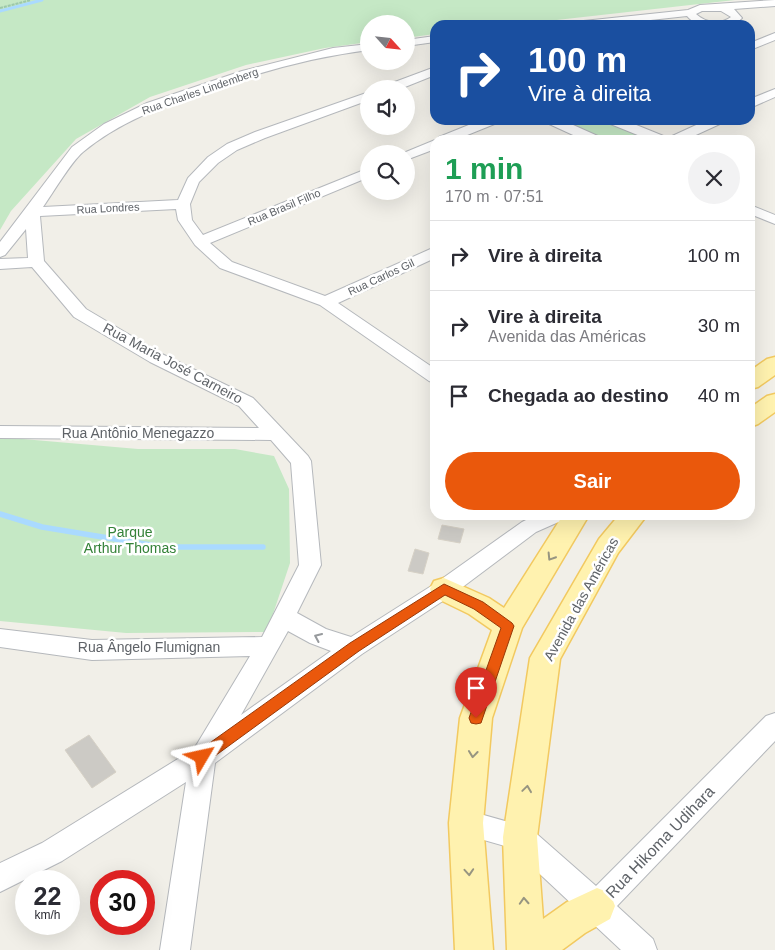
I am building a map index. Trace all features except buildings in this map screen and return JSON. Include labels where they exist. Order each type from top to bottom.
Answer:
[{"type":"main road","points":[[755,378],[775,364]]},
{"type":"main road","points":[[755,415],[775,401]]},
{"type":"main road","points":[[474,950],[466,823],[476,718],[508,626],[573,520]]},
{"type":"main road","name":"Avenida das Américas","points":[[526,950],[520,837],[545,658],[608,546],[630,520]]},
{"type":"main road","points":[[444,589],[479,606],[508,626]]},
{"type":"main road","points":[[535,950],[556,930],[598,906]]},
{"type":"street","points":[[627,20],[690,14],[695,9],[775,3]]},
{"type":"street","points":[[737,20],[746,4]]},
{"type":"street","points":[[714,8],[739,16]]},
{"type":"street","points":[[690,14],[696,20]]},
{"type":"street","points":[[755,45],[775,36]]},
{"type":"street","points":[[415,42],[430,40]]},
{"type":"street","name":"Rua Charles Lindemberg","points":[[0,252],[77,150],[117,122],[151,106],[246,73],[333,51],[360,48]]},
{"type":"street","points":[[412,80],[430,73]]},
{"type":"street","points":[[755,102],[775,93]]},
{"type":"street","points":[[360,99],[232,147],[213,160],[193,181],[183,204],[185,220],[200,242],[226,265],[326,302],[430,374]]},
{"type":"street","points":[[456,135],[480,125]]},
{"type":"street","points":[[625,125],[649,135]]},
{"type":"street","points":[[686,135],[706,125]]},
{"type":"street","points":[[566,126],[585,135]]},
{"type":"street","points":[[415,152],[430,146]]},
{"type":"street","name":"Rua Brasil Filho","points":[[200,242],[360,176]]},
{"type":"street","name":"Rua Londres","points":[[32,212],[183,204]]},
{"type":"street","points":[[0,264],[36,262],[32,212]]},
{"type":"street","points":[[755,213],[775,220]]},
{"type":"street","name":"Rua Carlos Gil","points":[[326,302],[430,254]]},
{"type":"street","name":"Rua Maria José Carneiro","points":[[36,262],[80,313],[156,358],[246,402],[301,461],[310,565],[269,646],[202,757],[175,950]]},
{"type":"street","name":"Rua Antônio Menegazzo","points":[[0,432],[276,434]]},
{"type":"street","points":[[0,878],[52,852],[202,757],[354,647],[444,589],[526,521]]},
{"type":"street","points":[[285,617],[312,635],[327,641],[354,647]]},
{"type":"street","name":"Rua Ângelo Flumignan","points":[[0,638],[92,650],[269,646]]},
{"type":"street","name":"Rua Hikoma Udihara","points":[[520,837],[598,906],[775,724]]},
{"type":"street","points":[[466,823],[520,837]]},
{"type":"street","points":[[598,906],[642,950]]},
{"type":"path","points":[[0,8],[31,0]]},
{"type":"green space","points":[[0,0],[735,0],[557,20],[430,20],[430,35],[415,37],[415,15],[360,15],[360,43],[325,48],[246,65],[150,97],[76,139],[11,211],[0,230]]},
{"type":"green space","points":[[576,125],[614,125],[638,135],[591,135],[571,127]]},
{"type":"green space","name":"Parque Arthur Thomas","points":[[0,437],[138,449],[235,449],[274,456],[289,489],[290,563],[267,632],[126,633],[0,621]]},
{"type":"waterway","points":[[0,11],[42,0]]},
{"type":"waterway","points":[[0,514],[42,527],[163,547],[263,547]]},
{"type":"route","points":[[202,757],[354,647],[444,589],[479,606],[508,626],[476,718]]}]
